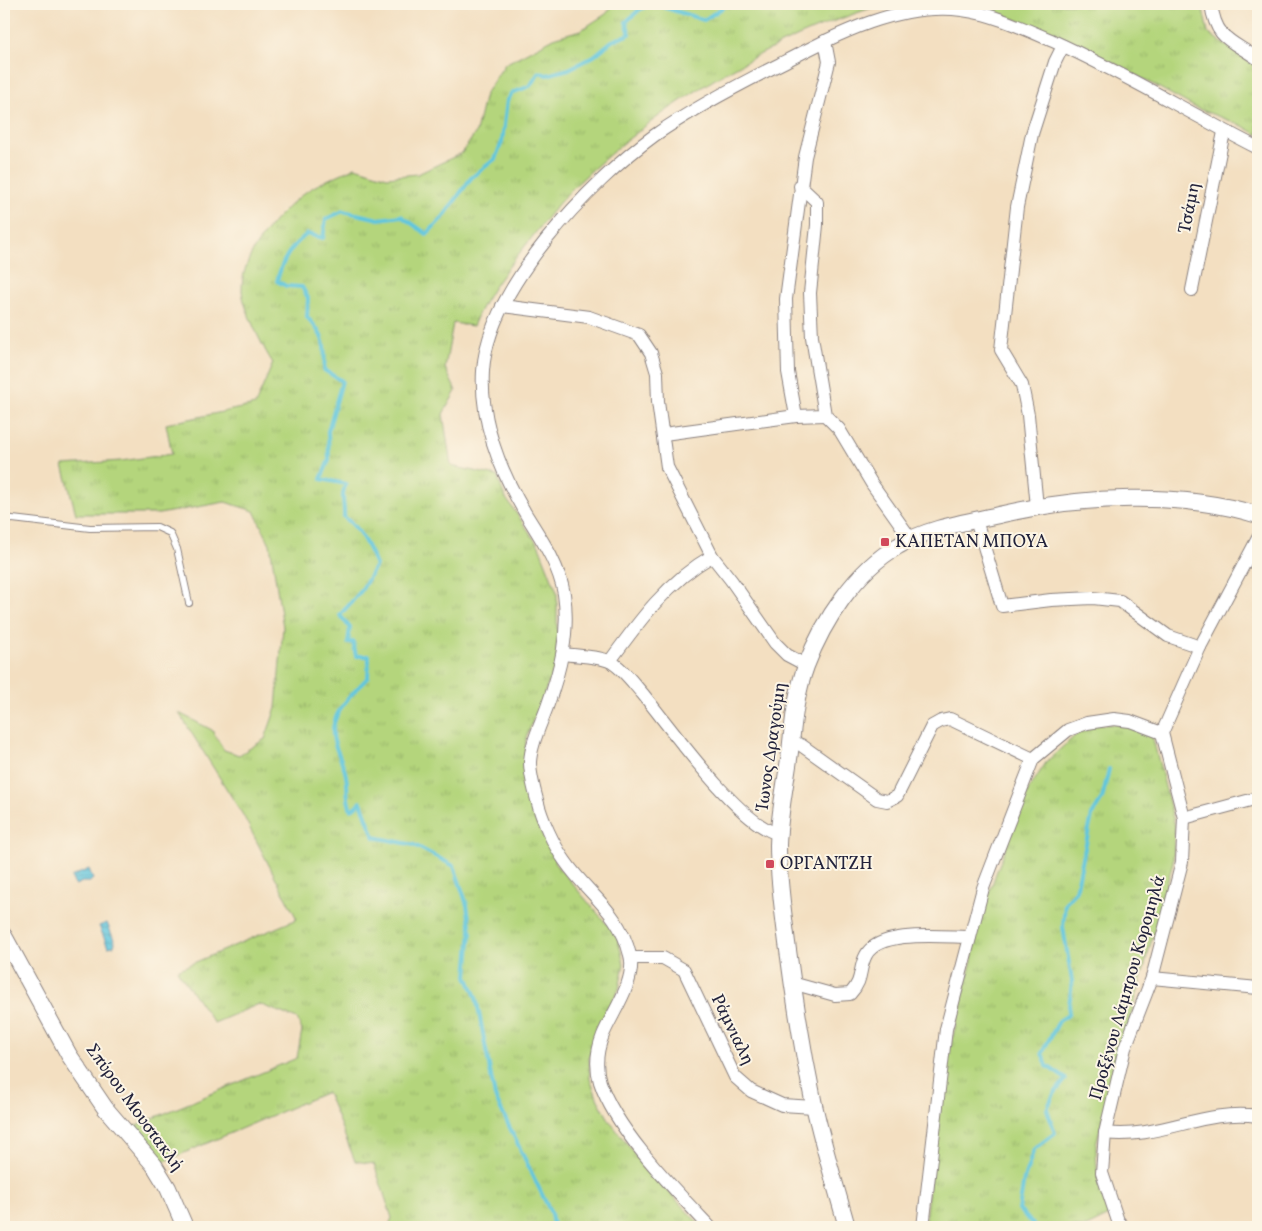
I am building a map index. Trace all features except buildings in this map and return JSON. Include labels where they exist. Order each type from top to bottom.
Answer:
[{"type":"street","points":[[1211,4],[1213,21],[1219,33],[1258,59]]},
{"type":"street","points":[[710,1227],[645,1155],[617,1115],[600,1083],[596,1060],[604,1034],[619,1007],[632,958],[613,914],[564,860],[538,805],[530,762],[535,740],[564,654],[564,594],[544,542],[512,491],[496,453],[485,409],[483,369],[491,329],[502,306],[531,261],[562,222],[604,177],[655,135],[710,101],[825,42],[894,15],[927,9],[965,10],[997,19],[1063,46],[1134,80],[1224,132],[1258,148]]},
{"type":"street","points":[[796,416],[788,372],[785,316],[789,266],[806,149],[829,62],[825,42]]},
{"type":"street","points":[[1037,507],[1028,415],[1022,385],[1001,350],[1017,208],[1032,134],[1054,62],[1063,46]]},
{"type":"street","name":"Τσάμη","points":[[1192,290],[1224,132]]},
{"type":"street","points":[[800,186],[816,202],[817,225],[810,293],[812,337],[825,415],[839,429],[872,484],[911,539]]},
{"type":"street","points":[[502,306],[589,317],[639,335],[651,353],[657,373],[658,402],[664,434],[667,467],[712,556],[731,580],[774,643],[787,655],[806,665]]},
{"type":"street","points":[[664,434],[796,416],[825,415]]},
{"type":"street","name":"Ίωνος Δραγούμη","points":[[847,1227],[814,1108],[792,983],[780,881],[780,834],[798,697],[806,665],[825,628],[855,584],[886,554],[911,539],[976,520],[1037,507],[1114,500],[1162,500],[1241,509],[1258,515]]},
{"type":"street","points":[[976,520],[1002,606],[1051,600],[1094,598],[1120,601],[1168,636],[1200,647]]},
{"type":"street","points":[[923,1227],[946,1030],[983,888],[1033,759],[1068,730],[1093,722],[1114,719],[1130,721],[1153,728],[1162,733],[1200,647],[1258,538]]},
{"type":"street","points":[[610,661],[647,610],[691,568],[712,556]]},
{"type":"street","points":[[564,654],[610,661],[628,678],[699,764],[744,814],[765,830],[780,834]]},
{"type":"street","points":[[791,741],[801,745],[877,799],[887,801],[897,796],[932,726],[941,721],[950,719],[1033,759]]},
{"type":"street","name":"Προξένου Λάμπρου Κορομηλά","points":[[1124,1227],[1118,1221],[1102,1173],[1105,1133],[1125,1048],[1152,978],[1182,862],[1184,818],[1162,733]]},
{"type":"street","points":[[1184,818],[1258,798]]},
{"type":"street","name":"Σπύρου Μουστακλή","points":[[4,936],[69,1055],[105,1108],[154,1165],[168,1188],[185,1227]]},
{"type":"street","points":[[792,983],[835,995],[850,994],[858,985],[866,955],[874,945],[890,938],[970,937]]},
{"type":"street","name":"Ράμνιαλη","points":[[632,958],[663,958],[684,970],[735,1077],[746,1086],[782,1105],[814,1108]]},
{"type":"street","points":[[1152,978],[1258,988]]},
{"type":"street","points":[[1105,1133],[1126,1136],[1149,1133],[1217,1115],[1241,1114],[1258,1116]]},
{"type":"lane","points":[[4,518],[90,528],[157,527],[170,533],[177,549],[189,604]]},
{"type":"green space","points":[[614,4],[884,4],[842,18],[760,54],[682,100],[610,154],[564,197],[552,212],[498,282],[484,303],[473,326],[453,323],[445,368],[456,391],[443,414],[451,466],[497,476],[505,497],[539,546],[557,592],[557,662],[526,738],[524,788],[540,830],[558,867],[617,936],[624,964],[619,989],[596,1034],[589,1057],[590,1079],[598,1100],[611,1123],[644,1166],[702,1227],[388,1227],[392,1218],[374,1164],[355,1161],[327,1092],[163,1162],[132,1127],[297,1058],[302,1030],[297,1019],[259,1004],[214,1023],[177,970],[297,919],[243,815],[179,713],[212,730],[224,750],[239,755],[265,739],[276,708],[283,627],[270,544],[254,511],[225,502],[159,514],[76,514],[63,465],[121,461],[172,454],[166,424],[255,405],[273,363],[259,338],[246,307],[242,290],[243,276],[255,248],[274,222],[307,191],[355,167],[387,177],[418,174],[462,153],[476,132],[485,94],[505,64],[556,37],[581,30],[606,14]]},
{"type":"green space","points":[[976,4],[1202,4],[1208,33],[1258,68],[1258,135],[1241,125],[1196,108],[1083,46]]},
{"type":"green space","points":[[1116,724],[1152,735],[1175,826],[1173,862],[1096,1144],[1099,1180],[1109,1216],[1087,1227],[924,1227],[944,1072],[972,960],[976,929],[998,868],[1029,789],[1047,761],[1076,735],[1095,725]]},
{"type":"water","points":[[89,869],[93,879],[90,882],[82,882],[75,885],[71,877]]},
{"type":"water","points":[[107,923],[115,942],[114,946],[108,947],[99,926]]},
{"type":"waterway","points":[[553,1227],[551,1213],[495,1097],[476,997],[467,976],[471,931],[467,905],[454,866],[414,845],[374,837],[361,802],[351,810],[349,805],[346,776],[334,740],[333,726],[344,703],[368,677],[369,656],[356,656],[353,642],[348,643],[350,628],[340,615],[361,591],[376,565],[367,545],[344,517],[343,496],[346,484],[321,479],[329,460],[328,431],[342,381],[324,370],[325,354],[323,341],[318,330],[307,317],[308,298],[302,287],[286,286],[277,281],[281,267],[291,249],[307,234],[323,238],[326,219],[343,211],[379,219],[401,216],[427,234],[444,216],[471,178],[495,159],[502,142],[507,100],[512,93],[530,86],[539,72],[547,75],[569,69],[594,56],[612,41],[630,34],[626,22],[639,10],[650,4]]},
{"type":"waterway","points":[[662,4],[666,8],[704,20],[728,4]]},
{"type":"waterway","points":[[1036,1227],[1019,1210],[1024,1179],[1034,1149],[1055,1133],[1047,1109],[1054,1094],[1066,1079],[1047,1066],[1042,1053],[1059,1021],[1068,1015],[1072,981],[1063,927],[1065,903],[1076,891],[1092,815],[1102,799],[1109,769]]},
{"type":"place","name":"ΚΑΠΕΤΑΝ ΜΠΟΥΑ","points":[[885,542]]},
{"type":"place","name":"ΟΡΓΑΝΤΖΗ","points":[[770,864]]}]
